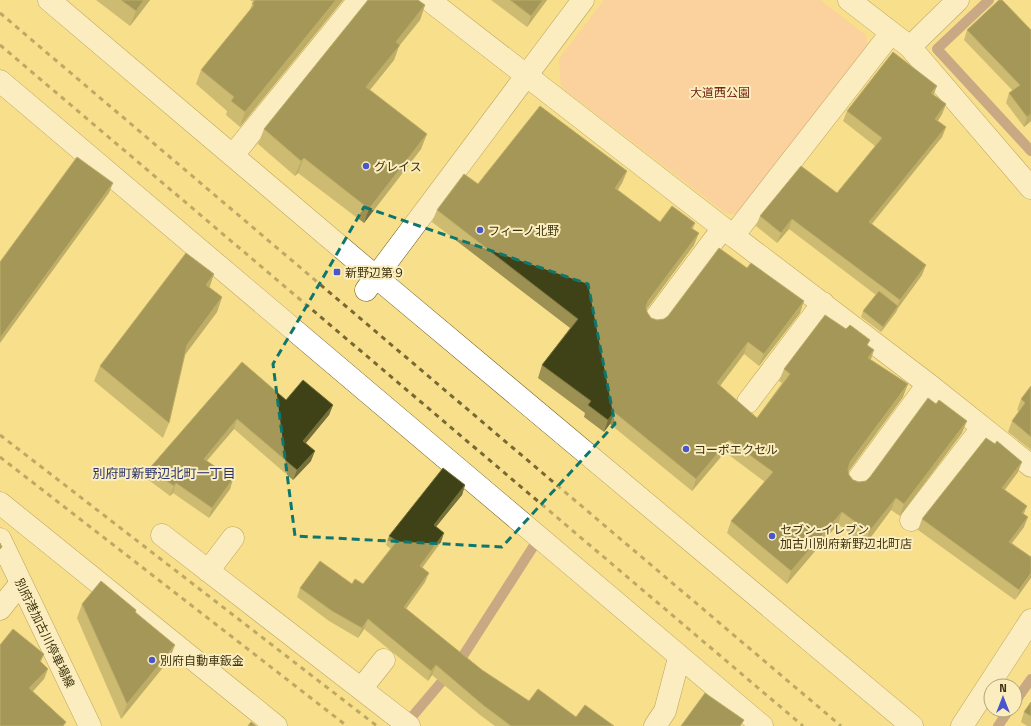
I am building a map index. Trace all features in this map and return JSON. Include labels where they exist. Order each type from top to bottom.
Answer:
[{"type":"street","points":[[49,0],[233,155],[371,284],[912,726]]},
{"type":"street","points":[[233,155],[359,0]]},
{"type":"street","points":[[429,0],[728,232],[928,384],[1031,466]]},
{"type":"street","points":[[371,284],[583,0]]},
{"type":"street","points":[[848,0],[910,47],[1031,188]]},
{"type":"street","points":[[910,47],[958,0]]},
{"type":"street","points":[[654,320],[891,33]]},
{"type":"street","points":[[0,82],[679,658],[762,726]]},
{"type":"street","points":[[748,402],[823,303]]},
{"type":"street","points":[[856,482],[928,384]]},
{"type":"street","points":[[911,520],[982,428]]},
{"type":"street","points":[[0,503],[276,726]]},
{"type":"street","points":[[162,535],[409,726]]},
{"type":"street","points":[[208,571],[233,538]]},
{"type":"street","name":"別府港加古川停車場線","points":[[0,539],[20,584],[90,726]]},
{"type":"street","points":[[0,609],[20,584]]},
{"type":"street","points":[[962,726],[1031,620]]},
{"type":"street","points":[[655,726],[665,710],[679,658]]},
{"type":"street","points":[[361,689],[384,660]]},
{"type":"highlighted area","points":[[364,207],[588,284],[615,424],[502,547],[295,536],[273,364]]},
{"type":"green space","name":"大道西公園","points":[[604,0],[820,0],[866,35],[868,52],[742,214],[727,214],[561,87],[559,59]]},
{"type":"building","points":[[121,0],[144,0],[136,11]]},
{"type":"building","points":[[255,0],[336,0],[245,112],[231,101],[234,97],[201,70],[254,5],[252,4]]},
{"type":"building","points":[[368,0],[418,0],[425,5],[396,42],[400,45],[366,87],[427,134],[369,209],[304,158],[301,161],[264,129]]},
{"type":"building","points":[[510,0],[543,0],[531,16]]},
{"type":"building","points":[[999,0],[1002,0],[1031,30],[1031,114],[1027,117],[1009,93],[1020,85],[967,30]]},
{"type":"building","points":[[893,52],[937,86],[931,93],[946,104],[935,119],[946,127],[869,222],[926,265],[900,300],[792,219],[781,233],[760,216],[801,166],[837,193],[882,138],[847,111]]},
{"type":"building","points":[[540,106],[627,171],[615,188],[660,222],[672,206],[695,223],[691,228],[699,233],[648,301],[646,307],[651,318],[657,320],[664,319],[668,316],[719,248],[747,268],[751,263],[804,301],[764,354],[748,342],[717,383],[757,418],[790,374],[784,369],[825,315],[846,329],[850,325],[870,340],[867,345],[874,350],[868,358],[908,384],[850,462],[848,469],[849,475],[853,480],[859,482],[866,481],[870,477],[928,398],[936,404],[939,400],[967,421],[904,504],[896,498],[869,532],[842,512],[791,571],[731,521],[773,472],[729,440],[696,479],[614,412],[608,420],[588,405],[591,401],[542,365],[578,319],[437,210],[464,174],[478,184]]},
{"type":"building","points":[[77,157],[113,183],[0,338],[0,262]]},
{"type":"building","points":[[186,253],[214,274],[206,285],[222,297],[187,345],[169,423],[100,366]]},
{"type":"building","points":[[879,291],[898,306],[883,327],[863,311]]},
{"type":"building","points":[[242,362],[286,400],[303,380],[333,405],[303,441],[315,451],[297,470],[237,419],[204,459],[233,479],[212,508],[176,483],[174,486],[149,469]]},
{"type":"building","points":[[1031,386],[1031,437],[1012,421],[1025,403],[1021,399]]},
{"type":"building","points":[[986,438],[995,444],[997,441],[1022,462],[1002,488],[1027,506],[1022,513],[1028,517],[1009,542],[1031,557],[1031,573],[1019,590],[922,519]]},
{"type":"building","points":[[443,468],[465,485],[434,525],[444,533],[420,566],[429,573],[404,607],[482,670],[529,701],[538,689],[576,717],[585,705],[614,726],[511,726],[483,705],[436,665],[431,671],[368,619],[362,628],[332,611],[300,588],[320,561],[352,584],[355,579],[363,584],[397,541],[389,536]]},
{"type":"building","points":[[101,581],[136,610],[135,612],[175,645],[127,704],[82,604]]},
{"type":"building","points":[[13,629],[44,654],[40,661],[48,669],[29,688],[66,722],[63,726],[0,726],[0,645]]},
{"type":"building","points":[[705,693],[744,720],[740,726],[681,726]]},
{"type":"building","points":[[1031,702],[1031,716],[1024,712]]},
{"type":"building","points":[[251,722],[256,726],[248,726]]},
{"type":"waterway","points":[[989,0],[937,49],[1031,151]]},
{"type":"waterway","points":[[405,725],[461,659],[533,547]]},
{"type":"waterway","points":[[1023,690],[1031,679]]},
{"type":"waterway","points":[[998,726],[1004,718]]},
{"type":"railway","points":[[0,13],[841,726]]},
{"type":"railway","points":[[0,45],[803,726]]},
{"type":"railway","points":[[0,435],[377,726]]},
{"type":"railway","points":[[0,457],[347,726]]},
{"type":"place","name":"グレイス","points":[[366,166]]},
{"type":"place","name":"フィーノ北野","points":[[480,230]]},
{"type":"place","name":"新野辺第９","points":[[337,272]]},
{"type":"place","name":"コーポエクセル","points":[[686,449]]},
{"type":"place","name":"セブン-イレブン 加古川別府新野辺北町店","points":[[772,536]]},
{"type":"place","name":"別府自動車鈑金","points":[[152,660]]},
{"type":"district","name":"別府町新野辺北町一丁目","points":[[164,473]]}]
